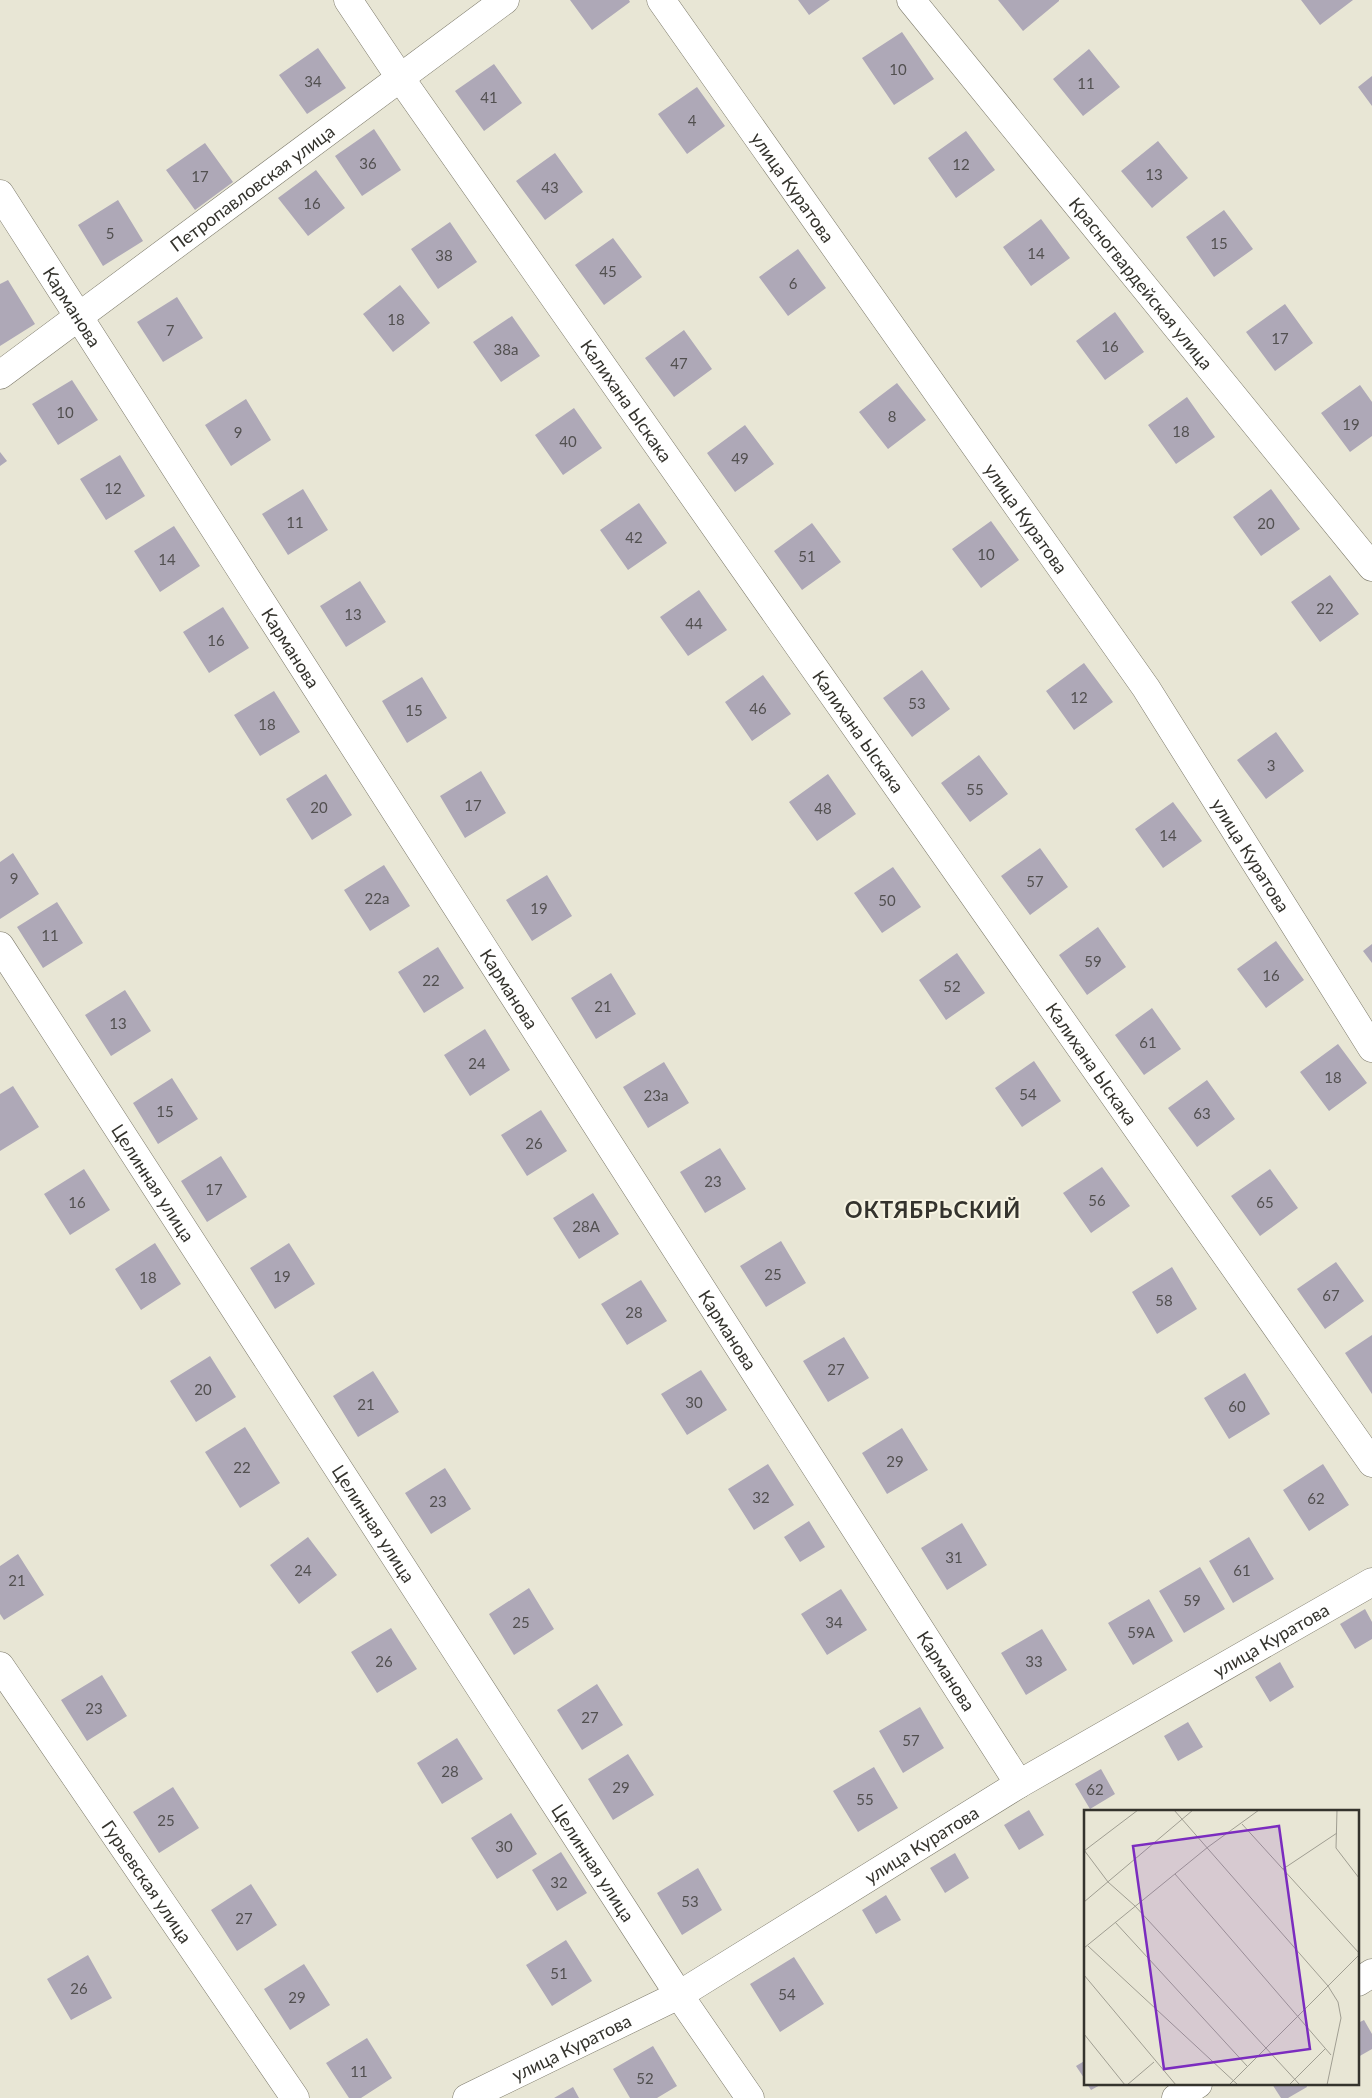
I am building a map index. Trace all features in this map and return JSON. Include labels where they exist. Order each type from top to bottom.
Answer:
[{"type":"street","name":"Калихана Ыскака","points":[[348,0],[401,79],[1372,1462]]},
{"type":"street","name":"Петропавловская улица","points":[[0,376],[505,0]]},
{"type":"street","name":"улица Куратова","points":[[661,0],[1146,688],[1372,1048]]},
{"type":"street","name":"Красногвардейская улица","points":[[912,0],[1372,567]]},
{"type":"street","name":"Карманова","points":[[0,194],[1019,1784]]},
{"type":"street","name":"Целинная улица","points":[[0,946],[679,1994],[750,2098]]},
{"type":"street","name":"улица Куратова","points":[[467,2098],[679,1994],[1019,1784],[1372,1582]]},
{"type":"street","name":"Гурьевская улица","points":[[0,1666],[10,1700],[295,2098]]},
{"type":"street","points":[[1360,1981],[1372,1973]]},
{"type":"street","points":[[1176,2098],[1195,2086]]},
{"type":"building","points":[[570,0],[629,0],[630,2],[592,30]]},
{"type":"building","points":[[798,0],[830,0],[809,15]]},
{"type":"building","points":[[998,0],[1059,0],[1059,1],[1023,31]]},
{"type":"building","points":[[1301,0],[1353,0],[1320,25]]},
{"type":"building","points":[[902,32],[934,79],[894,105],[862,58]]},
{"type":"building","points":[[318,48],[346,88],[307,114],[279,75]]},
{"type":"building","points":[[1089,49],[1120,87],[1083,116],[1053,79]]},
{"type":"building","points":[[494,64],[522,103],[484,131],[455,91]]},
{"type":"building","points":[[1372,76],[1372,106],[1358,87]]},
{"type":"building","points":[[697,87],[725,126],[687,154],[658,114]]},
{"type":"building","points":[[374,129],[401,170],[362,196],[335,156]]},
{"type":"building","points":[[966,131],[995,170],[956,198],[928,158]]},
{"type":"building","points":[[1158,141],[1188,178],[1152,208],[1121,171]]},
{"type":"building","points":[[205,143],[233,182],[195,210],[166,170]]},
{"type":"building","points":[[555,153],[583,192],[545,220],[516,181]]},
{"type":"building","points":[[316,170],[345,208],[308,236],[278,198]]},
{"type":"building","points":[[118,200],[143,241],[103,266],[78,225]]},
{"type":"building","points":[[1224,210],[1253,249],[1214,277],[1186,237]]},
{"type":"building","points":[[1041,219],[1070,258],[1031,286],[1003,247]]},
{"type":"building","points":[[450,222],[477,262],[438,289],[411,249]]},
{"type":"building","points":[[613,238],[642,277],[604,305],[575,265]]},
{"type":"building","points":[[798,249],[826,288],[788,316],[759,277]]},
{"type":"building","points":[[8,280],[35,324],[0,346],[0,284]]},
{"type":"building","points":[[400,285],[430,323],[393,352],[363,314]]},
{"type":"building","points":[[177,297],[203,338],[163,362],[137,322]]},
{"type":"building","points":[[1285,304],[1313,343],[1275,371],[1246,332]]},
{"type":"building","points":[[1115,312],[1144,352],[1105,380],[1076,341]]},
{"type":"building","points":[[512,316],[540,356],[501,382],[473,342]]},
{"type":"building","points":[[684,330],[712,369],[674,397],[645,358]]},
{"type":"building","points":[[72,380],[98,420],[58,445],[32,404]]},
{"type":"building","points":[[897,383],[926,420],[888,449],[859,412]]},
{"type":"building","points":[[1360,385],[1372,402],[1372,436],[1350,452],[1321,413]]},
{"type":"building","points":[[1187,397],[1215,437],[1176,464],[1148,425]]},
{"type":"building","points":[[246,399],[271,440],[231,466],[205,425]]},
{"type":"building","points":[[574,408],[602,448],[563,475],[535,435]]},
{"type":"building","points":[[745,425],[774,464],[735,492],[707,453]]},
{"type":"building","points":[[0,452],[7,461],[0,466]]},
{"type":"building","points":[[120,455],[145,496],[106,520],[80,479]]},
{"type":"building","points":[[303,489],[328,530],[288,555],[262,514]]},
{"type":"building","points":[[1271,489],[1300,529],[1261,556],[1233,517]]},
{"type":"building","points":[[639,503],[667,543],[628,570],[600,530]]},
{"type":"building","points":[[991,521],[1019,560],[981,588],[952,549]]},
{"type":"building","points":[[812,523],[841,562],[802,590],[774,551]]},
{"type":"building","points":[[174,526],[200,566],[160,592],[134,551]]},
{"type":"building","points":[[1330,575],[1359,614],[1320,642],[1291,602]]},
{"type":"building","points":[[360,581],[386,622],[346,647],[320,606]]},
{"type":"building","points":[[699,590],[727,630],[688,656],[660,617]]},
{"type":"building","points":[[223,607],[249,648],[209,673],[183,632]]},
{"type":"building","points":[[1084,663],[1113,702],[1074,730],[1046,691]]},
{"type":"building","points":[[922,670],[950,709],[912,737],[883,698]]},
{"type":"building","points":[[763,675],[791,714],[752,741],[725,702]]},
{"type":"building","points":[[422,677],[447,718],[407,743],[382,701]]},
{"type":"building","points":[[274,691],[300,732],[260,756],[234,715]]},
{"type":"building","points":[[1276,732],[1304,771],[1266,799],[1237,760]]},
{"type":"building","points":[[979,755],[1008,794],[970,822],[941,783]]},
{"type":"building","points":[[481,771],[506,813],[465,838],[440,796]]},
{"type":"building","points":[[326,774],[352,815],[312,840],[286,799]]},
{"type":"building","points":[[828,774],[856,814],[817,841],[789,802]]},
{"type":"building","points":[[1173,802],[1202,841],[1163,868],[1135,829]]},
{"type":"building","points":[[1040,848],[1068,887],[1030,915],[1001,876]]},
{"type":"building","points":[[13,853],[39,894],[0,919],[0,862]]},
{"type":"building","points":[[384,865],[410,906],[370,931],[344,890]]},
{"type":"building","points":[[893,867],[921,907],[882,933],[854,893]]},
{"type":"building","points":[[547,875],[572,916],[532,941],[506,900]]},
{"type":"building","points":[[57,902],[83,943],[43,968],[17,927]]},
{"type":"building","points":[[1098,927],[1126,967],[1087,995],[1059,955]]},
{"type":"building","points":[[1276,941],[1304,980],[1266,1008],[1237,969]]},
{"type":"building","points":[[1372,944],[1372,963],[1363,951]]},
{"type":"building","points":[[438,947],[464,988],[424,1013],[398,972]]},
{"type":"building","points":[[957,953],[985,993],[946,1020],[919,980]]},
{"type":"building","points":[[611,973],[636,1014],[596,1039],[571,998]]},
{"type":"building","points":[[125,990],[151,1031],[111,1056],[85,1015]]},
{"type":"building","points":[[1152,1008],[1181,1049],[1144,1075],[1115,1035]]},
{"type":"building","points":[[485,1029],[510,1070],[470,1096],[444,1055]]},
{"type":"building","points":[[1338,1044],[1367,1083],[1329,1111],[1300,1072]]},
{"type":"building","points":[[1034,1061],[1061,1101],[1022,1127],[995,1088]]},
{"type":"building","points":[[664,1062],[689,1103],[648,1128],[623,1087]]},
{"type":"building","points":[[172,1078],[198,1119],[158,1144],[133,1103]]},
{"type":"building","points":[[1207,1080],[1235,1119],[1197,1147],[1168,1108]]},
{"type":"building","points":[[13,1086],[39,1127],[0,1151],[0,1094]]},
{"type":"building","points":[[541,1110],[567,1151],[527,1176],[501,1135]]},
{"type":"building","points":[[720,1148],[746,1189],[705,1213],[680,1172]]},
{"type":"building","points":[[221,1156],[247,1197],[207,1222],[181,1181]]},
{"type":"building","points":[[1102,1167],[1130,1206],[1091,1233],[1063,1193]]},
{"type":"building","points":[[84,1169],[110,1210],[70,1235],[44,1194]]},
{"type":"building","points":[[1270,1169],[1298,1208],[1260,1236],[1231,1196]]},
{"type":"building","points":[[593,1193],[619,1234],[579,1259],[553,1218]]},
{"type":"building","points":[[781,1241],[806,1283],[766,1307],[740,1266]]},
{"type":"building","points":[[155,1243],[181,1284],[141,1310],[115,1269]]},
{"type":"building","points":[[289,1243],[315,1284],[275,1309],[250,1268]]},
{"type":"building","points":[[1336,1262],[1364,1301],[1325,1329],[1297,1289]]},
{"type":"building","points":[[1172,1267],[1197,1309],[1157,1334],[1132,1292]]},
{"type":"building","points":[[641,1280],[667,1321],[627,1345],[601,1304]]},
{"type":"building","points":[[1372,1335],[1372,1394],[1345,1353]]},
{"type":"building","points":[[844,1337],[869,1378],[828,1402],[803,1361]]},
{"type":"building","points":[[210,1356],[236,1397],[196,1422],[170,1381]]},
{"type":"building","points":[[701,1370],[727,1410],[687,1435],[661,1394]]},
{"type":"building","points":[[373,1371],[399,1412],[358,1437],[333,1396]]},
{"type":"building","points":[[1245,1373],[1270,1414],[1229,1439],[1204,1398]]},
{"type":"building","points":[[245,1427],[280,1483],[240,1508],[205,1452]]},
{"type":"building","points":[[902,1428],[928,1470],[887,1494],[862,1453]]},
{"type":"building","points":[[768,1464],[794,1505],[754,1530],[728,1489]]},
{"type":"building","points":[[1323,1464],[1349,1505],[1309,1531],[1283,1490]]},
{"type":"building","points":[[445,1468],[471,1509],[431,1534],[405,1493]]},
{"type":"building","points":[[809,1521],[825,1547],[800,1562],[784,1537]]},
{"type":"building","points":[[962,1523],[987,1565],[947,1590],[921,1548]]},
{"type":"building","points":[[308,1537],[337,1575],[299,1604],[270,1565]]},
{"type":"building","points":[[1249,1537],[1274,1579],[1233,1603],[1209,1561]]},
{"type":"building","points":[[18,1554],[44,1595],[4,1620],[0,1614],[0,1566]]},
{"type":"building","points":[[1200,1567],[1225,1609],[1184,1633],[1159,1591]]},
{"type":"building","points":[[529,1588],[554,1629],[514,1655],[489,1614]]},
{"type":"building","points":[[841,1589],[867,1630],[827,1655],[801,1614]]},
{"type":"building","points":[[1149,1599],[1173,1641],[1133,1665],[1108,1623]]},
{"type":"building","points":[[1365,1609],[1372,1622],[1372,1639],[1355,1649],[1340,1624]]},
{"type":"building","points":[[391,1628],[417,1669],[377,1693],[351,1652]]},
{"type":"building","points":[[1042,1629],[1067,1670],[1026,1695],[1001,1653]]},
{"type":"building","points":[[1280,1662],[1294,1687],[1270,1702],[1255,1677]]},
{"type":"building","points":[[102,1675],[127,1716],[87,1741],[61,1700]]},
{"type":"building","points":[[597,1684],[623,1725],[582,1750],[557,1710]]},
{"type":"building","points":[[920,1707],[944,1748],[903,1773],[879,1731]]},
{"type":"building","points":[[1188,1722],[1203,1747],[1178,1761],[1164,1736]]},
{"type":"building","points":[[457,1738],[483,1779],[442,1804],[417,1763]]},
{"type":"building","points":[[628,1754],[654,1795],[613,1820],[588,1779]]},
{"type":"building","points":[[874,1767],[898,1808],[858,1832],[833,1791]]},
{"type":"building","points":[[1101,1769],[1115,1794],[1090,1809],[1075,1784]]},
{"type":"building","points":[[173,1787],[199,1828],[159,1853],[133,1812]]},
{"type":"building","points":[[1029,1810],[1044,1835],[1019,1850],[1004,1825]]},
{"type":"building","points":[[511,1813],[537,1854],[497,1879],[471,1838]]},
{"type":"building","points":[[561,1852],[587,1893],[557,1911],[532,1870]]},
{"type":"building","points":[[955,1853],[969,1878],[945,1893],[930,1868]]},
{"type":"building","points":[[698,1868],[722,1910],[682,1935],[657,1893]]},
{"type":"building","points":[[251,1884],[277,1925],[237,1951],[211,1910]]},
{"type":"building","points":[[886,1895],[901,1920],[876,1934],[862,1910]]},
{"type":"building","points":[[566,1940],[592,1981],[552,2006],[526,1965]]},
{"type":"building","points":[[88,1955],[112,1998],[71,2020],[47,1979]]},
{"type":"building","points":[[794,1957],[824,2004],[780,2032],[750,1984]]},
{"type":"building","points":[[304,1964],[330,2005],[290,2030],[264,1989]]},
{"type":"building","points":[[1364,2020],[1372,2034],[1372,2049],[1360,2056],[1360,2022]]},
{"type":"building","points":[[367,2038],[392,2078],[361,2098],[349,2098],[326,2063]]},
{"type":"building","points":[[653,2046],[677,2086],[657,2098],[630,2098],[613,2069]]},
{"type":"building","points":[[1084,2061],[1084,2078],[1076,2066]]},
{"type":"building","points":[[1088,2086],[1098,2086],[1091,2090]]},
{"type":"building","points":[[1273,2086],[1307,2086],[1288,2098],[1281,2098]]},
{"type":"building","points":[[573,2087],[579,2098],[554,2098]]},
{"type":"district","name":"ОКТЯБРЬСКИЙ","points":[[933,1209]]}]
